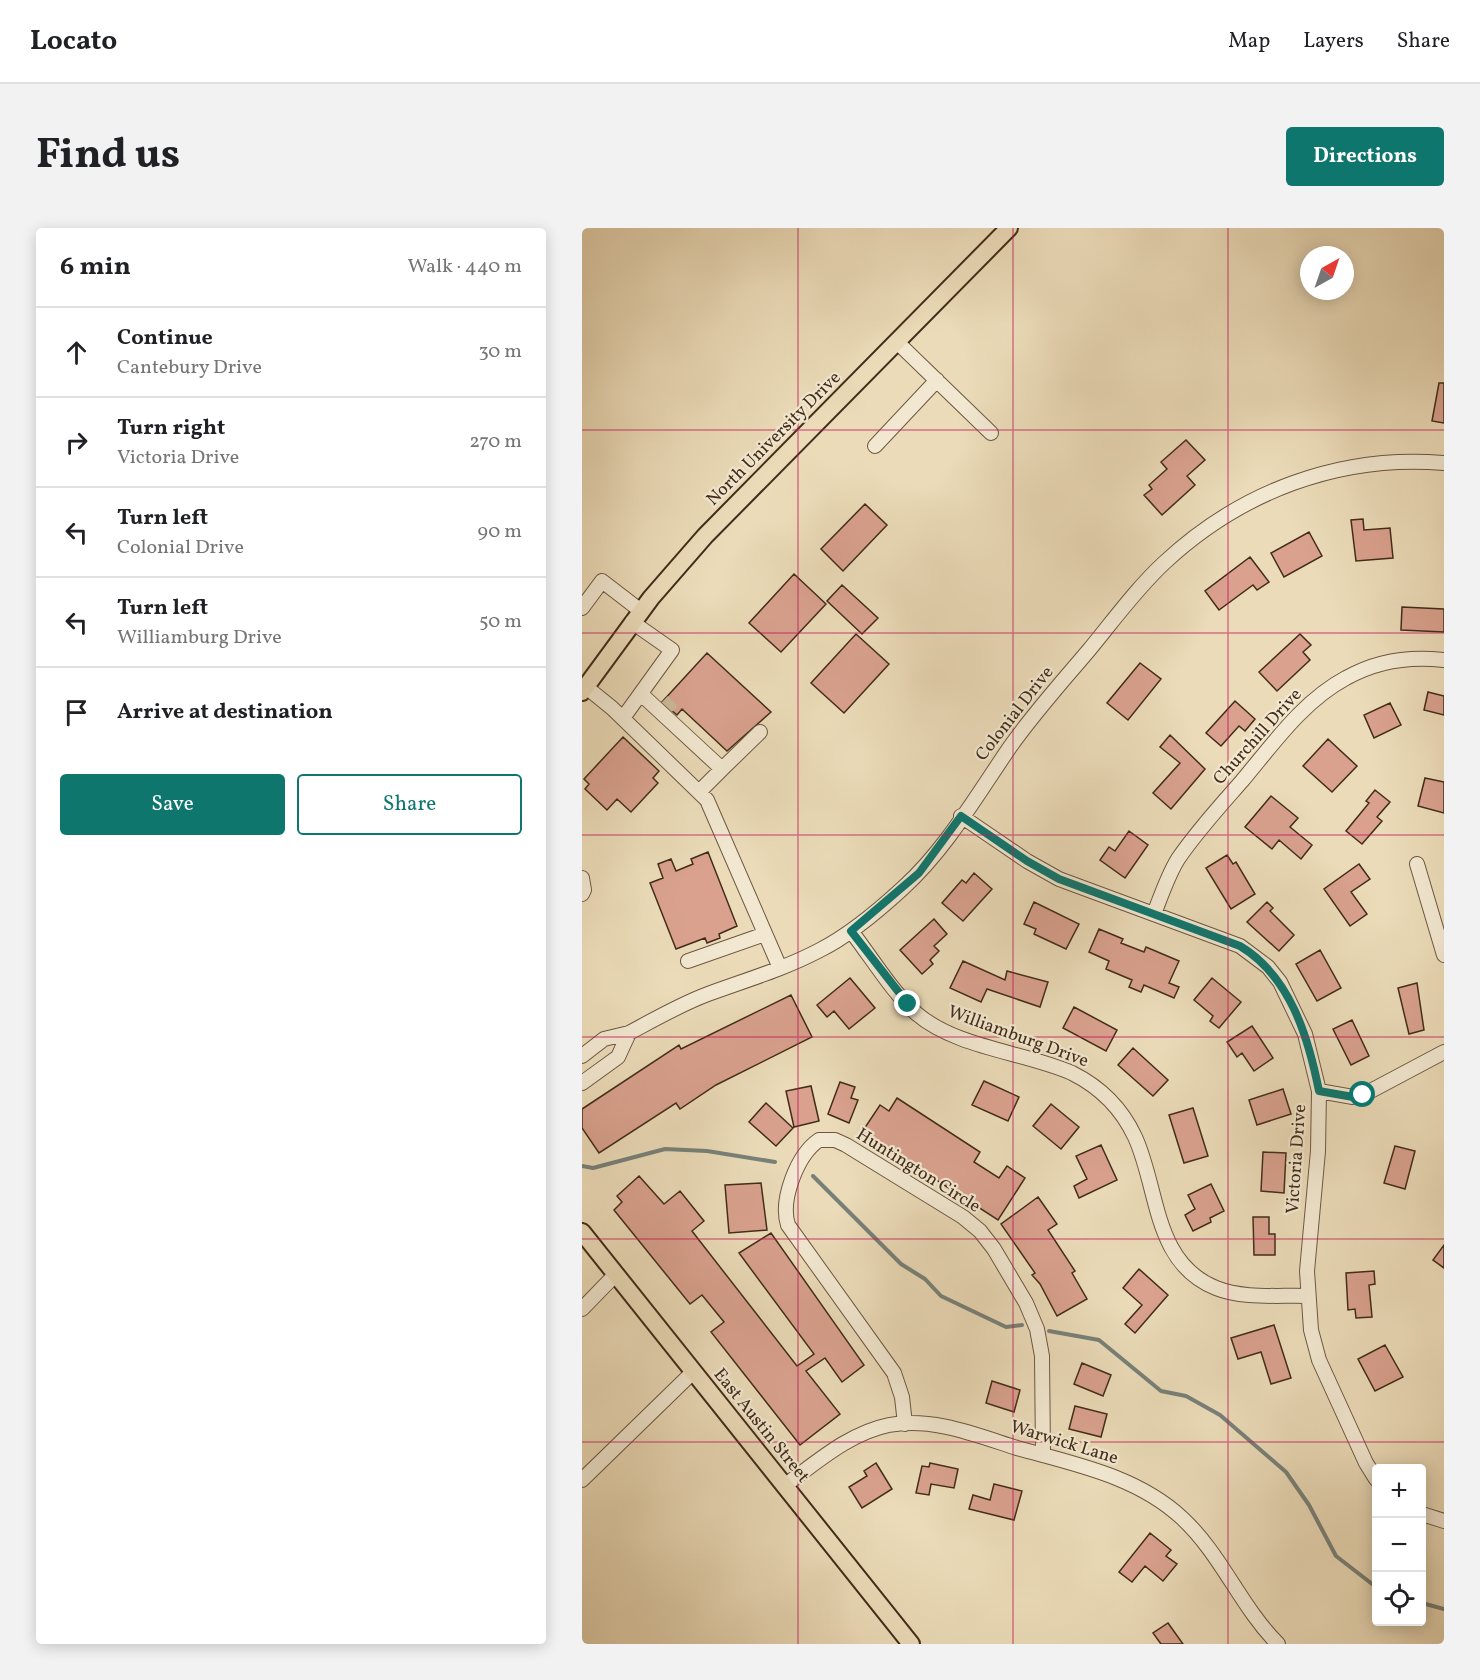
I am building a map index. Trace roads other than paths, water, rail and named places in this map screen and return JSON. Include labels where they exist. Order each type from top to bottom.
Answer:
[{"type":"main road","name":"North University Drive","points":[[584,689],[636,616],[705,536],[1009,228]]},
{"type":"main road","name":"East Austin Street","points":[[582,1233],[911,1644]]},
{"type":"street","points":[[897,342],[991,433]]},
{"type":"street","points":[[875,446],[937,380]]},
{"type":"street","name":"Colonial Drive","points":[[582,1056],[604,1039],[629,1033],[692,1000],[780,968],[823,949],[851,931],[919,873],[1024,729],[1136,593],[1163,564],[1200,534],[1244,504],[1317,474],[1382,462],[1444,463]]},
{"type":"street","points":[[582,608],[602,581],[672,650],[644,696],[623,718]]},
{"type":"street","name":"Churchill Drive","points":[[1154,914],[1172,870],[1198,833],[1287,728],[1319,696],[1348,677],[1387,662],[1427,658],[1444,660]]},
{"type":"street","points":[[584,689],[623,718],[707,800],[780,968]]},
{"type":"street","points":[[644,696],[659,698],[663,701]]},
{"type":"street","points":[[644,696],[677,721],[722,769]]},
{"type":"street","points":[[700,791],[760,732]]},
{"type":"street","name":"Victoria Drive","points":[[961,816],[1042,871],[1081,888],[1240,946],[1268,967],[1280,982],[1305,1034],[1319,1091],[1318,1151],[1308,1239],[1307,1296],[1311,1330],[1319,1360],[1372,1472]]},
{"type":"street","points":[[1417,864],[1444,955]]},
{"type":"street","points":[[582,878],[584,891],[582,894]]},
{"type":"street","name":"Williamburg Drive","points":[[851,931],[908,1004],[927,1021],[952,1034],[1065,1070],[1087,1081],[1114,1104],[1135,1136],[1168,1243],[1192,1273],[1216,1288],[1229,1292],[1307,1296]]},
{"type":"street","points":[[688,961],[765,934]]},
{"type":"street","points":[[582,1083],[618,1057],[629,1033]]},
{"type":"street","points":[[1319,1091],[1353,1097],[1363,1095],[1444,1052]]},
{"type":"street","name":"Huntington Circle","points":[[905,1424],[899,1384],[891,1368],[788,1225],[785,1215],[786,1198],[790,1185],[809,1150],[819,1140],[835,1140],[846,1145],[963,1217],[991,1244],[1026,1303],[1041,1342],[1043,1455]]},
{"type":"street","points":[[582,1309],[615,1275]]},
{"type":"street","points":[[582,1480],[693,1372]]},
{"type":"street","name":"Warwick Lane","points":[[784,1486],[852,1438],[877,1428],[905,1424],[939,1425],[1123,1480],[1171,1508],[1205,1544],[1260,1624],[1278,1644]]},
{"type":"street","points":[[1426,1515],[1444,1521]]},
{"type":"waterway","points":[[582,1166],[593,1168],[665,1149],[707,1151],[775,1162]]},
{"type":"waterway","points":[[813,1176],[901,1264],[925,1279],[941,1296],[1006,1327],[1022,1325]]},
{"type":"waterway","points":[[1049,1331],[1099,1340],[1161,1391],[1186,1396],[1220,1415],[1286,1472],[1309,1505],[1336,1556],[1372,1584]]},
{"type":"waterway","points":[[1426,1604],[1444,1609]]},
{"type":"tunnel","points":[[663,701],[677,715]]}]
